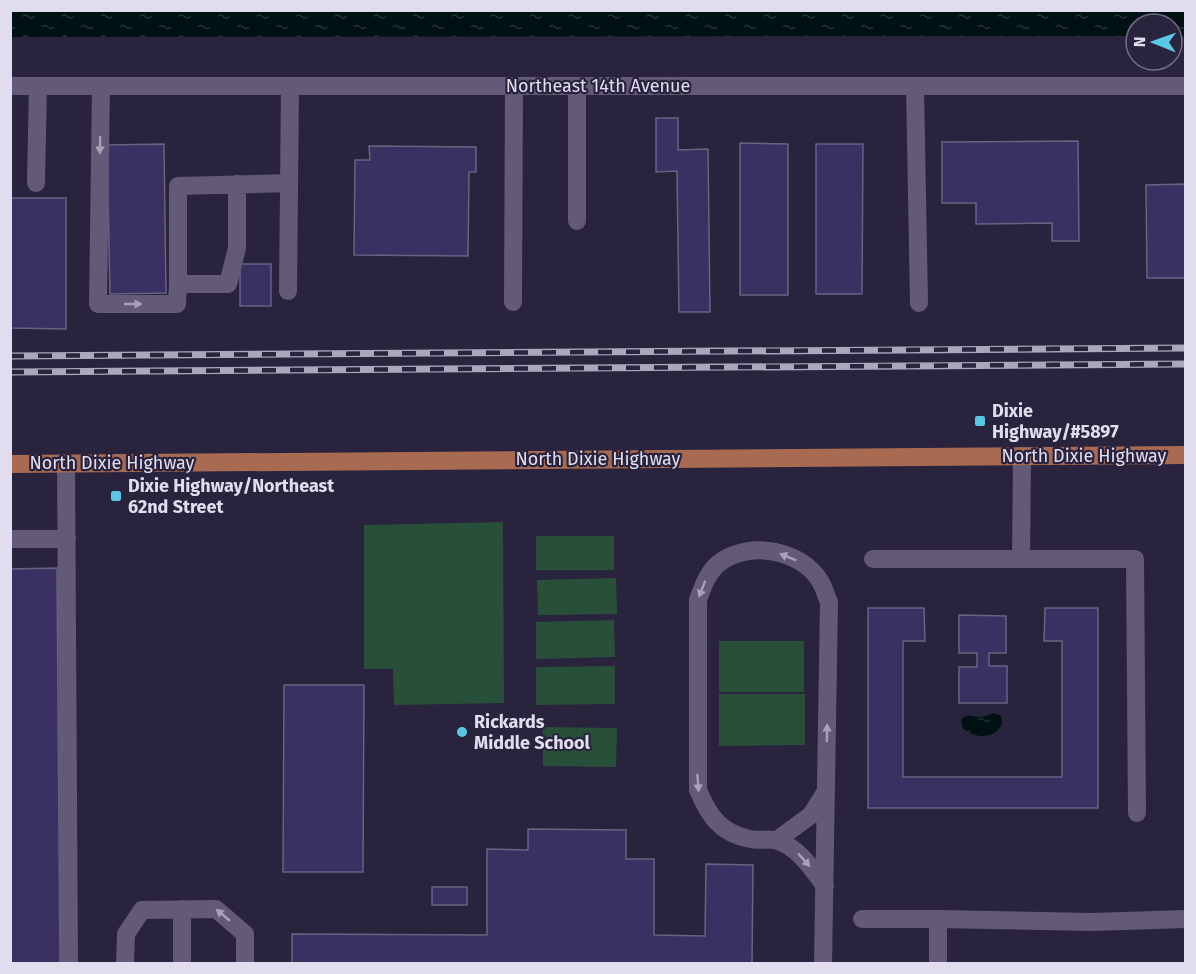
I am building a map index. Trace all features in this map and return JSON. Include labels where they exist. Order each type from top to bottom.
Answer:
[{"type":"main road","name":"North Dixie Highway","points":[[10,464],[1185,455]]},
{"type":"street","name":"Northeast 14th Avenue","points":[[10,86],[1185,86]]},
{"type":"street","points":[[36,183],[38,86]]},
{"type":"street","points":[[101,86],[98,304],[177,304],[178,186],[289,183]]},
{"type":"street","points":[[288,291],[290,86]]},
{"type":"street","points":[[513,302],[514,86]]},
{"type":"street","points":[[577,86],[577,221]]},
{"type":"street","points":[[915,86],[919,303]]},
{"type":"street","points":[[178,284],[228,284],[237,248],[237,184]]},
{"type":"street","points":[[1021,558],[1022,456]]},
{"type":"street","points":[[66,463],[69,963]]},
{"type":"street","points":[[10,539],[67,539]]},
{"type":"street","points":[[823,963],[825,886],[829,602],[820,580],[806,566],[786,555],[765,550],[743,551],[720,562],[704,582],[698,600],[698,790],[708,813],[727,831],[751,839],[777,840],[794,849],[825,886]]},
{"type":"street","points":[[873,559],[1136,559],[1137,813]]},
{"type":"street","points":[[777,840],[811,815],[826,791]]},
{"type":"street","points":[[182,909],[182,963]]},
{"type":"street","points":[[125,963],[126,934],[142,910],[182,909],[216,909],[245,934],[245,963]]},
{"type":"street","points":[[862,919],[1092,922],[1185,919]]},
{"type":"street","points":[[938,920],[938,963]]},
{"type":"green space","points":[[503,522],[504,703],[394,705],[393,669],[364,669],[364,525]]},
{"type":"green space","points":[[536,536],[614,536],[614,570],[536,570]]},
{"type":"green space","points":[[616,578],[617,614],[538,615],[537,580]]},
{"type":"green space","points":[[614,620],[615,657],[536,659],[536,622]]},
{"type":"green space","points":[[719,641],[804,641],[804,692],[719,692]]},
{"type":"green space","points":[[615,666],[615,704],[536,705],[536,667]]},
{"type":"green space","points":[[719,694],[805,694],[805,745],[719,746]]},
{"type":"green space","points":[[543,727],[617,728],[616,767],[543,766]]},
{"type":"water","points":[[11,10],[1185,10],[1185,36],[1184,12],[1124,12],[1124,36],[10,37]]},
{"type":"water","points":[[994,713],[1000,715],[1002,720],[1002,724],[995,733],[979,736],[963,729],[961,720],[966,717],[981,717]]},
{"type":"building","points":[[656,118],[678,118],[678,150],[708,149],[710,312],[679,312],[677,171],[656,172]]},
{"type":"building","points":[[1078,141],[1079,241],[1052,241],[1052,223],[976,224],[976,203],[942,203],[942,142]]},
{"type":"building","points":[[740,143],[788,144],[788,295],[740,295]]},
{"type":"building","points":[[164,144],[166,293],[110,294],[107,145]]},
{"type":"building","points":[[816,144],[863,144],[862,294],[816,294]]},
{"type":"building","points":[[369,146],[476,147],[476,172],[469,172],[468,256],[354,255],[355,160],[370,160]]},
{"type":"building","points":[[1186,184],[1186,278],[1147,278],[1146,185]]},
{"type":"building","points":[[10,198],[66,198],[66,329],[10,328]]},
{"type":"building","points":[[240,264],[271,264],[271,306],[240,306]]},
{"type":"building","points":[[57,568],[60,964],[10,964],[10,569]]},
{"type":"building","points":[[868,608],[924,608],[925,641],[903,641],[903,777],[1062,777],[1062,641],[1044,641],[1045,608],[1098,608],[1098,808],[868,808]]},
{"type":"building","points":[[959,615],[1006,616],[1006,653],[989,653],[989,666],[1007,666],[1007,703],[959,703],[959,667],[977,667],[977,653],[959,653]]},
{"type":"building","points":[[284,685],[364,685],[363,872],[283,872]]},
{"type":"building","points":[[528,829],[626,830],[626,859],[654,859],[654,935],[705,936],[706,864],[753,865],[752,964],[292,964],[292,934],[487,935],[487,849],[528,850]]},
{"type":"building","points":[[432,887],[467,887],[467,905],[432,905]]},
{"type":"railway","points":[[10,356],[1186,348]]},
{"type":"railway","points":[[10,372],[1186,364]]},
{"type":"place","name":"Dixie Highway/#5897","points":[[980,421]]},
{"type":"place","name":"Dixie Highway/Northeast 62nd Street","points":[[116,496]]},
{"type":"place","name":"Rickards Middle School","points":[[462,732]]}]
